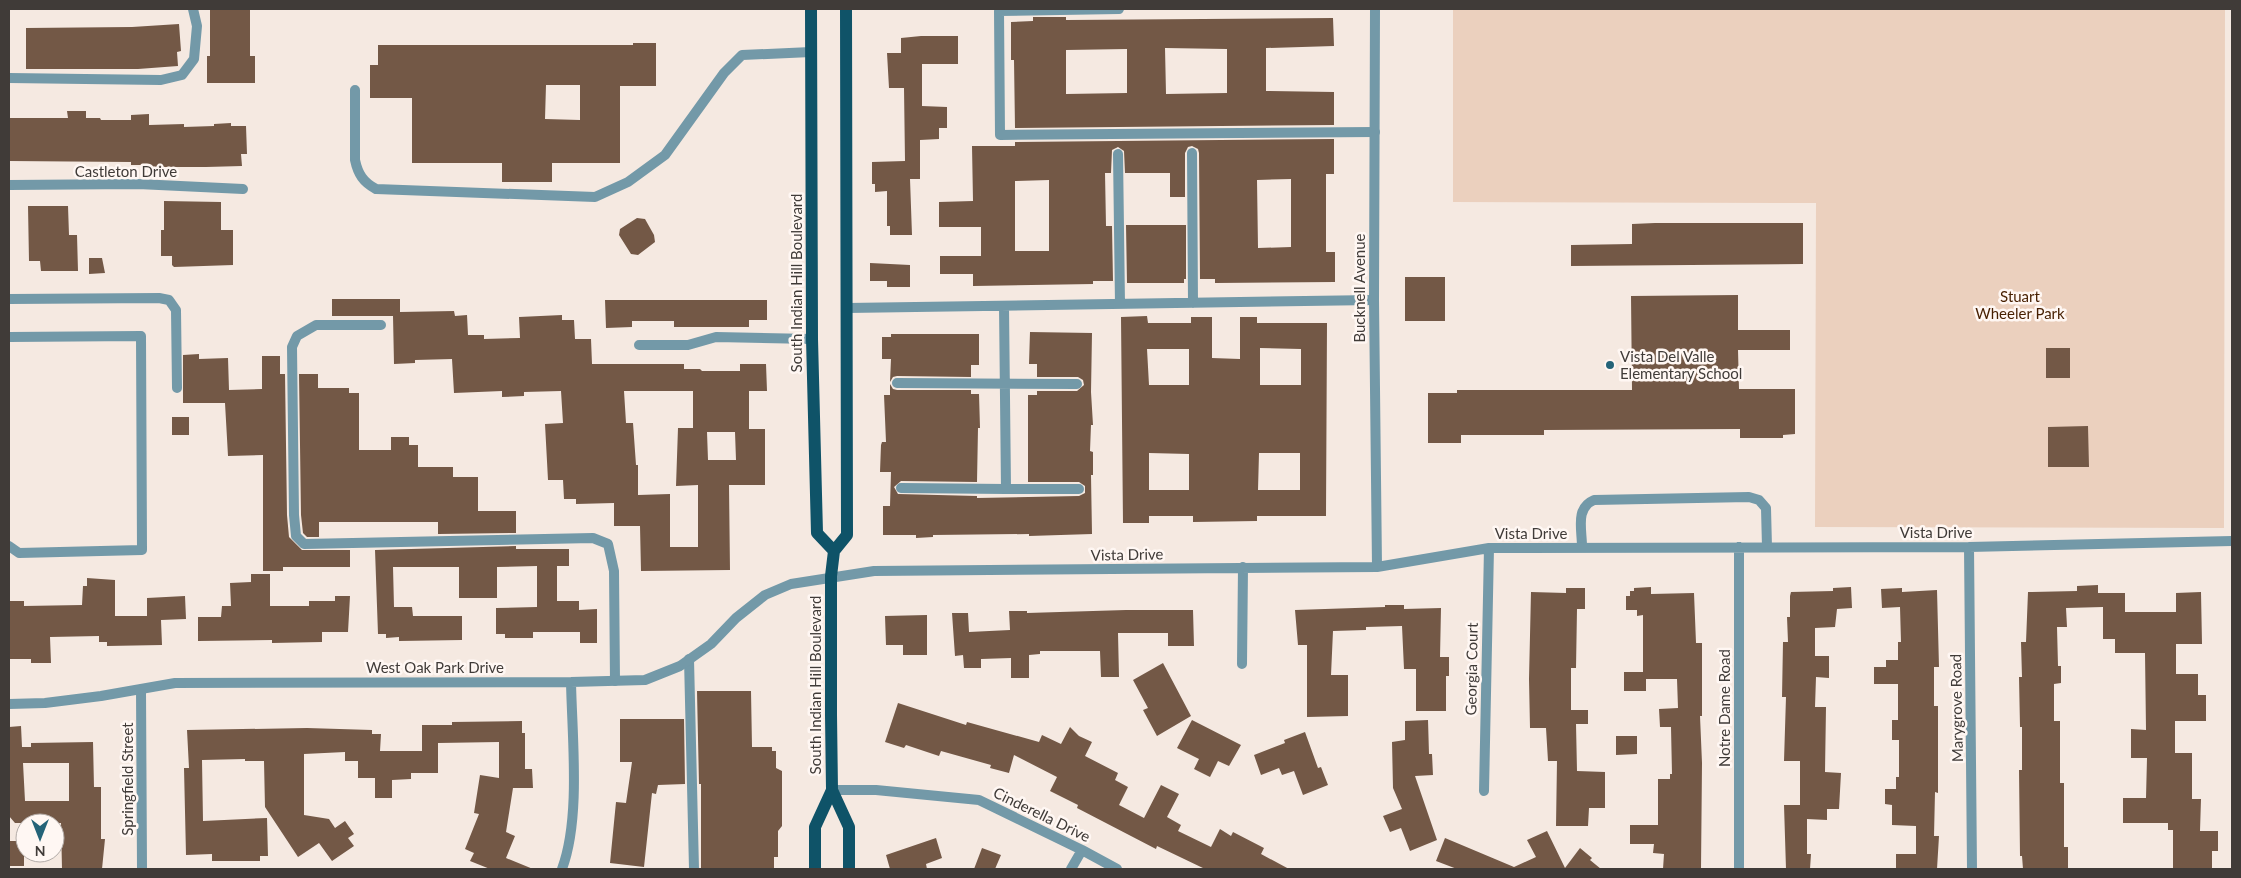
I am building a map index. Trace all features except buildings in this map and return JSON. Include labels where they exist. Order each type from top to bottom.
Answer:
[{"type":"main road","name":"South Indian Hill Boulevard","points":[[811,9],[812,339],[817,533],[834,551]]},
{"type":"main road","name":"South Indian Hill Boulevard","points":[[846,9],[847,535],[834,551],[831,576],[832,790],[849,827],[849,869]]},
{"type":"main road","name":"South Indian Hill Boulevard","points":[[815,869],[815,827],[832,790]]},
{"type":"street","points":[[9,78],[161,80],[182,75],[194,59],[196,26],[193,9]]},
{"type":"street","points":[[1119,9],[999,10],[1000,135],[1375,132]]},
{"type":"street","name":"Bucknell Avenue","points":[[1375,9],[1374,300],[1377,567]]},
{"type":"street","points":[[355,90],[355,160],[357,170],[361,178],[376,189],[595,197],[628,182],[665,154],[724,73],[742,55],[812,52]]},
{"type":"street","points":[[1192,153],[1193,303]]},
{"type":"street","points":[[1118,154],[1120,304]]},
{"type":"street","name":"Castleton Drive","points":[[9,185],[138,184],[243,189]]},
{"type":"street","points":[[9,299],[159,298],[169,300],[176,310],[177,388]]},
{"type":"street","points":[[847,308],[1374,300]]},
{"type":"street","points":[[1004,306],[1006,489]]},
{"type":"street","points":[[381,325],[316,325],[298,336],[292,347],[294,515],[296,536],[304,544],[593,538],[608,544],[614,571],[614,681]]},
{"type":"street","points":[[9,337],[141,336],[142,550],[19,553],[9,546]]},
{"type":"street","points":[[639,345],[688,345],[716,337],[812,339]]},
{"type":"street","points":[[897,383],[1076,384]]},
{"type":"street","points":[[900,488],[1079,489]]},
{"type":"street","points":[[1582,548],[1581,510],[1586,504],[1594,500],[1749,497],[1759,500],[1766,508],[1767,546]]},
{"type":"street","name":"Vista Drive","points":[[831,576],[874,571],[1377,567],[1489,548],[1969,547],[2232,541]]},
{"type":"street","name":"Notre Dame Road","points":[[1739,546],[1739,869]]},
{"type":"street","name":"Marygrove Road","points":[[1969,547],[1972,869]]},
{"type":"street","name":"Georgia Court","points":[[1484,791],[1489,548]]},
{"type":"street","points":[[1242,664],[1243,567]]},
{"type":"street","name":"West Oak Park Drive","points":[[9,704],[45,703],[101,696],[175,683],[571,682],[645,680],[680,666],[689,660],[765,595],[790,584],[831,576]]},
{"type":"street","points":[[689,660],[694,869]]},
{"type":"street","points":[[562,869],[566,858],[574,800],[571,682]]},
{"type":"street","name":"Springfield Street","points":[[141,689],[142,869]]},
{"type":"street","name":"Cinderella Drive","points":[[832,790],[876,790],[979,800],[1082,850],[1116,869]]},
{"type":"street","points":[[1071,869],[1082,850]]},
{"type":"green space","name":"Stuart Wheeler Park","points":[[1453,9],[2225,9],[2224,528],[1815,527],[1816,203],[1453,202]]},
{"type":"place","name":"Vista Del Valle Elementary School","points":[[1610,365]]}]
